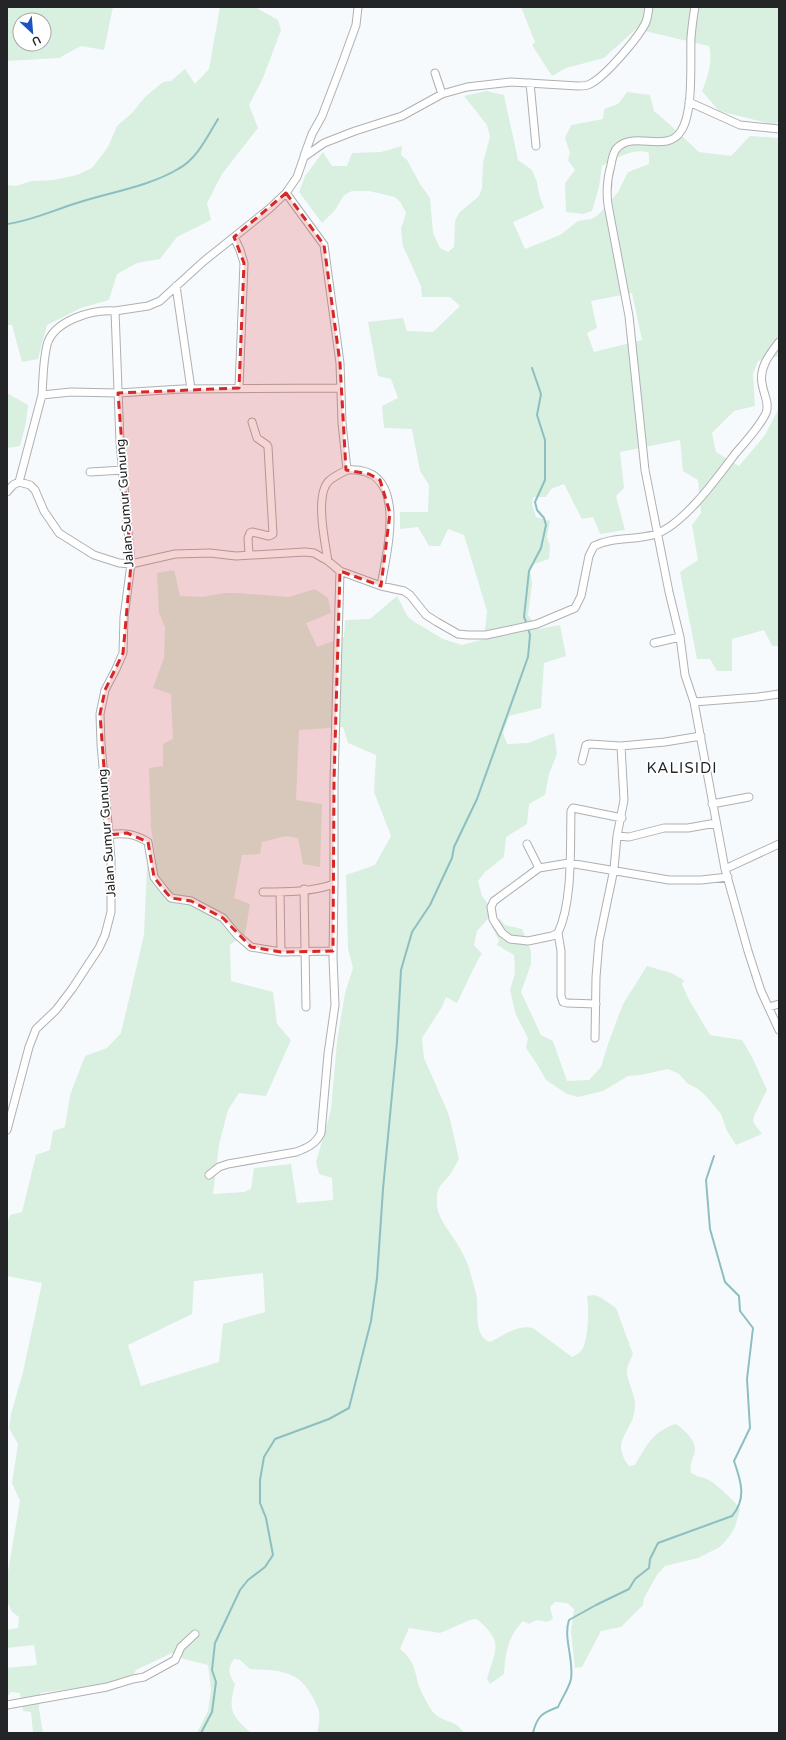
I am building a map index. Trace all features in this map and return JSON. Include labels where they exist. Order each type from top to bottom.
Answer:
[{"type":"street","points":[[19,482],[42,395],[45,356],[47,344],[52,333],[78,317],[102,310],[115,311],[148,306],[160,301],[204,261],[286,193],[297,177],[312,134],[322,116],[356,25],[358,7]]},
{"type":"street","points":[[304,157],[324,143],[402,116],[442,94],[468,87],[493,83],[530,83],[578,86],[589,85],[597,80],[617,60],[642,30],[648,16],[649,7]]},
{"type":"street","points":[[694,7],[689,102],[686,122],[679,136],[669,141],[632,142],[621,145],[616,149],[607,179],[608,205],[630,316],[646,470],[669,592],[680,638],[685,675],[694,702],[725,869],[761,991],[779,1030]]},
{"type":"street","points":[[435,73],[442,94]]},
{"type":"street","points":[[530,83],[536,146]]},
{"type":"street","points":[[689,102],[740,125],[779,129]]},
{"type":"street","points":[[312,134],[324,143]]},
{"type":"street","points":[[286,193],[324,245],[340,363],[342,423],[346,470]]},
{"type":"street","points":[[234,237],[244,263],[239,388]]},
{"type":"street","points":[[176,286],[191,389]]},
{"type":"street","name":"Jalan Sumur Gunung","points":[[7,1130],[29,1047],[36,1029],[56,1010],[99,948],[109,924],[111,912],[111,859],[100,744],[100,714],[104,690],[116,669],[122,652],[124,617],[131,564],[118,393],[115,311]]},
{"type":"street","points":[[7,492],[13,485],[19,482],[30,485],[35,490],[44,511],[59,533],[94,555],[118,563],[131,564],[175,554],[249,555],[309,552],[328,561],[340,571],[381,586],[404,591],[410,595],[426,615],[458,634],[486,635],[537,624],[572,610],[577,605],[581,596],[589,556],[594,546],[613,540],[658,534],[674,523],[691,507],[746,441],[763,417],[767,405],[762,383],[762,375],[767,359],[779,342]]},
{"type":"street","points":[[42,395],[71,392],[118,393],[191,389],[341,388]]},
{"type":"street","points":[[249,555],[248,538],[250,533],[252,532],[269,536],[273,534],[268,447],[257,438],[252,422]]},
{"type":"street","points":[[90,472],[123,470]]},
{"type":"street","points":[[328,561],[323,528],[324,490],[330,480],[346,470],[369,474],[380,480],[385,489],[390,513],[381,586]]},
{"type":"street","points":[[209,1175],[228,1164],[296,1152],[306,1148],[318,1140],[321,1133],[328,1054],[335,1005],[333,950],[334,884],[336,876],[333,830],[340,571]]},
{"type":"street","points":[[654,643],[680,638]]},
{"type":"street","points":[[694,702],[779,694]]},
{"type":"street","points":[[582,761],[586,745],[589,744],[621,746],[665,742],[700,736]]},
{"type":"street","points":[[595,1038],[596,977],[599,941],[614,869],[617,836],[622,818],[624,800],[621,746]]},
{"type":"street","points":[[712,804],[748,797]]},
{"type":"street","points":[[596,1004],[567,1003],[563,1002],[561,999],[561,951],[558,933],[566,904],[570,863],[572,811],[573,808],[622,818]]},
{"type":"street","points":[[617,836],[629,837],[664,828],[688,828],[716,823]]},
{"type":"street","points":[[109,834],[127,833],[139,836],[148,842],[154,877],[171,898],[191,901],[223,918],[237,935],[251,947],[281,952],[333,950]]},
{"type":"street","points":[[527,844],[539,868]]},
{"type":"street","points":[[725,869],[779,844]]},
{"type":"street","points":[[558,933],[552,936],[528,941],[510,939],[502,933],[493,919],[491,907],[494,901],[539,868],[570,863],[614,869],[669,880],[701,880],[728,877]]},
{"type":"street","points":[[263,892],[280,892],[325,887],[334,884]]},
{"type":"street","points":[[304,889],[306,1008]]},
{"type":"street","points":[[280,892],[281,952]]},
{"type":"street","points":[[769,1008],[779,1004]]},
{"type":"street","points":[[7,1705],[107,1687],[144,1677],[175,1660],[181,1647],[195,1634]]},
{"type":"highlighted area","points":[[286,193],[324,245],[340,363],[346,470],[369,474],[380,480],[390,513],[381,586],[340,571],[334,782],[333,951],[281,952],[251,947],[223,918],[191,901],[171,898],[154,877],[148,842],[127,833],[109,835],[100,714],[105,690],[123,653],[131,564],[118,393],[239,388],[244,263],[234,237]]},
{"type":"green space","points":[[7,7],[113,7],[104,50],[81,46],[59,58],[7,61]]},
{"type":"green space","points":[[220,7],[255,7],[278,20],[281,30],[263,78],[249,105],[258,128],[222,174],[207,203],[211,220],[177,237],[160,259],[137,263],[117,274],[109,300],[81,308],[47,325],[38,359],[22,362],[12,325],[7,325],[7,185],[16,186],[32,181],[54,180],[77,175],[92,168],[108,147],[117,126],[132,113],[145,97],[163,82],[171,81],[185,69],[195,84],[209,69]]},
{"type":"green space","points":[[521,7],[779,7],[779,120],[775,125],[719,111],[702,91],[710,63],[709,46],[636,29],[604,58],[566,68],[552,76],[532,45],[535,42]]},
{"type":"green space","points":[[486,91],[504,95],[518,160],[532,170],[544,208],[513,222],[525,249],[560,235],[578,221],[591,219],[598,215],[618,192],[628,172],[649,164],[649,153],[637,152],[625,155],[602,166],[599,187],[592,211],[583,214],[566,212],[565,183],[575,170],[568,160],[570,153],[565,138],[571,125],[603,119],[604,109],[618,104],[627,92],[650,95],[654,111],[699,152],[731,156],[750,136],[779,138],[779,356],[758,361],[753,374],[755,406],[734,411],[712,433],[716,452],[739,466],[765,435],[779,408],[779,646],[772,646],[764,630],[732,639],[732,671],[717,671],[710,659],[697,659],[680,572],[698,560],[692,525],[701,513],[698,480],[683,471],[680,440],[620,452],[624,488],[616,496],[625,530],[600,534],[593,517],[582,519],[564,484],[551,489],[546,497],[533,497],[532,504],[536,517],[550,521],[547,537],[550,547],[549,559],[534,564],[530,570],[532,584],[528,615],[538,629],[560,625],[566,656],[544,663],[541,708],[509,716],[503,733],[507,744],[528,743],[554,733],[557,754],[549,774],[545,795],[529,804],[527,824],[506,837],[504,857],[485,872],[478,881],[482,896],[494,912],[477,931],[474,945],[482,954],[477,961],[457,1003],[446,997],[442,1007],[422,1038],[424,1058],[449,1115],[459,1159],[450,1175],[438,1190],[438,1210],[442,1221],[463,1253],[469,1268],[477,1296],[477,1317],[481,1335],[490,1342],[516,1329],[527,1327],[533,1328],[572,1357],[583,1348],[587,1334],[587,1296],[594,1295],[600,1297],[616,1308],[633,1354],[627,1367],[627,1373],[634,1395],[635,1404],[632,1421],[624,1435],[622,1442],[621,1449],[623,1457],[629,1466],[635,1465],[647,1445],[656,1435],[662,1430],[676,1424],[688,1435],[694,1445],[695,1452],[691,1466],[691,1473],[712,1482],[721,1489],[740,1509],[735,1527],[720,1547],[698,1558],[665,1566],[657,1575],[644,1598],[643,1605],[621,1627],[601,1631],[582,1667],[575,1668],[571,1632],[574,1609],[567,1603],[555,1602],[550,1607],[553,1619],[547,1622],[537,1620],[529,1624],[523,1621],[514,1633],[508,1646],[504,1674],[490,1684],[487,1679],[496,1646],[491,1634],[477,1619],[470,1620],[440,1633],[409,1628],[400,1649],[409,1657],[415,1670],[419,1686],[425,1698],[436,1715],[457,1725],[464,1733],[317,1733],[319,1711],[315,1701],[302,1682],[297,1678],[283,1672],[250,1669],[240,1660],[234,1659],[230,1665],[230,1675],[235,1684],[232,1701],[233,1712],[239,1722],[251,1733],[197,1733],[208,1711],[211,1690],[208,1665],[184,1659],[172,1653],[136,1670],[133,1676],[105,1684],[40,1693],[39,1709],[43,1733],[33,1733],[31,1712],[23,1711],[20,1693],[11,1692],[7,1697],[7,1668],[37,1665],[34,1645],[7,1648],[7,1630],[18,1628],[19,1617],[12,1612],[7,1601],[7,1577],[20,1501],[12,1483],[18,1444],[9,1428],[11,1414],[23,1372],[42,1283],[7,1276],[7,1224],[10,1215],[22,1212],[36,1155],[50,1150],[53,1131],[65,1127],[70,1095],[85,1056],[107,1048],[121,1033],[144,935],[147,867],[156,860],[151,828],[149,768],[163,766],[163,744],[173,739],[171,694],[153,688],[164,658],[165,627],[159,613],[157,573],[174,570],[180,596],[203,597],[224,593],[236,593],[289,597],[315,589],[328,598],[331,613],[306,623],[317,647],[344,637],[345,620],[370,619],[397,596],[408,617],[443,639],[462,645],[484,639],[487,611],[464,535],[448,529],[440,546],[429,546],[418,527],[400,529],[400,512],[428,512],[429,485],[420,471],[412,429],[384,428],[382,406],[398,398],[391,379],[378,376],[368,322],[403,318],[407,331],[433,332],[460,306],[450,297],[422,297],[421,286],[403,246],[401,229],[406,213],[401,203],[395,197],[369,191],[352,191],[344,195],[335,210],[322,223],[299,192],[305,176],[323,152],[332,166],[347,166],[352,153],[381,152],[402,146],[401,155],[407,160],[420,184],[430,198],[433,233],[440,248],[448,252],[454,247],[455,221],[459,213],[479,196],[482,188],[483,162],[490,137],[487,125],[464,96]],"holes":[[[632,293],[642,340],[594,352],[587,333],[597,328],[591,301]],[[343,727],[348,743],[376,755],[374,792],[391,836],[375,865],[346,875],[348,949],[353,968],[345,993],[337,1042],[331,1110],[316,1162],[319,1174],[332,1178],[333,1200],[297,1203],[291,1164],[254,1168],[251,1189],[244,1192],[213,1194],[219,1145],[228,1110],[239,1093],[266,1096],[291,1040],[277,1024],[273,992],[231,981],[230,945],[245,934],[250,904],[234,898],[242,855],[260,854],[262,842],[286,836],[298,838],[303,864],[320,867],[322,804],[296,800],[299,730]],[[263,1273],[265,1312],[223,1324],[219,1362],[141,1386],[128,1345],[192,1314],[194,1281]]]},
{"type":"green space","points":[[7,393],[28,405],[26,423],[20,446],[7,448]]},
{"type":"green space","points":[[500,919],[505,925],[522,929],[531,951],[531,964],[521,992],[541,1035],[553,1041],[567,1081],[589,1080],[601,1067],[623,1004],[647,966],[671,973],[684,980],[682,984],[688,998],[710,1035],[742,1040],[752,1057],[767,1090],[754,1116],[753,1122],[762,1134],[736,1145],[727,1131],[721,1114],[707,1097],[698,1089],[687,1083],[679,1074],[668,1069],[628,1076],[603,1091],[578,1097],[567,1094],[546,1080],[526,1048],[528,1038],[516,1015],[510,990],[515,973],[514,955],[497,945],[499,940],[491,926]]},
{"type":"waterway","points":[[7,224],[34,218],[90,199],[142,185],[166,175],[185,165],[191,160],[201,147],[218,119]]},
{"type":"waterway","points":[[527,624],[524,617],[529,571],[541,548],[546,525],[544,518],[537,510],[535,502],[545,480],[545,440],[537,415],[541,394],[532,368]]},
{"type":"waterway","points":[[201,1733],[212,1712],[216,1682],[212,1670],[215,1643],[240,1590],[248,1580],[265,1567],[273,1555],[266,1518],[260,1503],[260,1480],[264,1457],[275,1439],[329,1419],[349,1408],[371,1321],[377,1278],[383,1189],[397,1042],[401,970],[412,932],[430,905],[452,858],[454,847],[477,799],[528,657],[530,635],[528,628]]},
{"type":"waterway","points":[[533,1733],[538,1719],[544,1713],[558,1707],[571,1679],[572,1671],[567,1634],[569,1620],[629,1589],[635,1579],[649,1568],[650,1559],[658,1543],[732,1516],[740,1503],[741,1490],[739,1476],[734,1461],[750,1428],[747,1379],[753,1328],[740,1311],[739,1296],[725,1282],[710,1229],[706,1180],[714,1156]]},
{"type":"district","name":"KALISIDI","points":[[682,768]]}]
